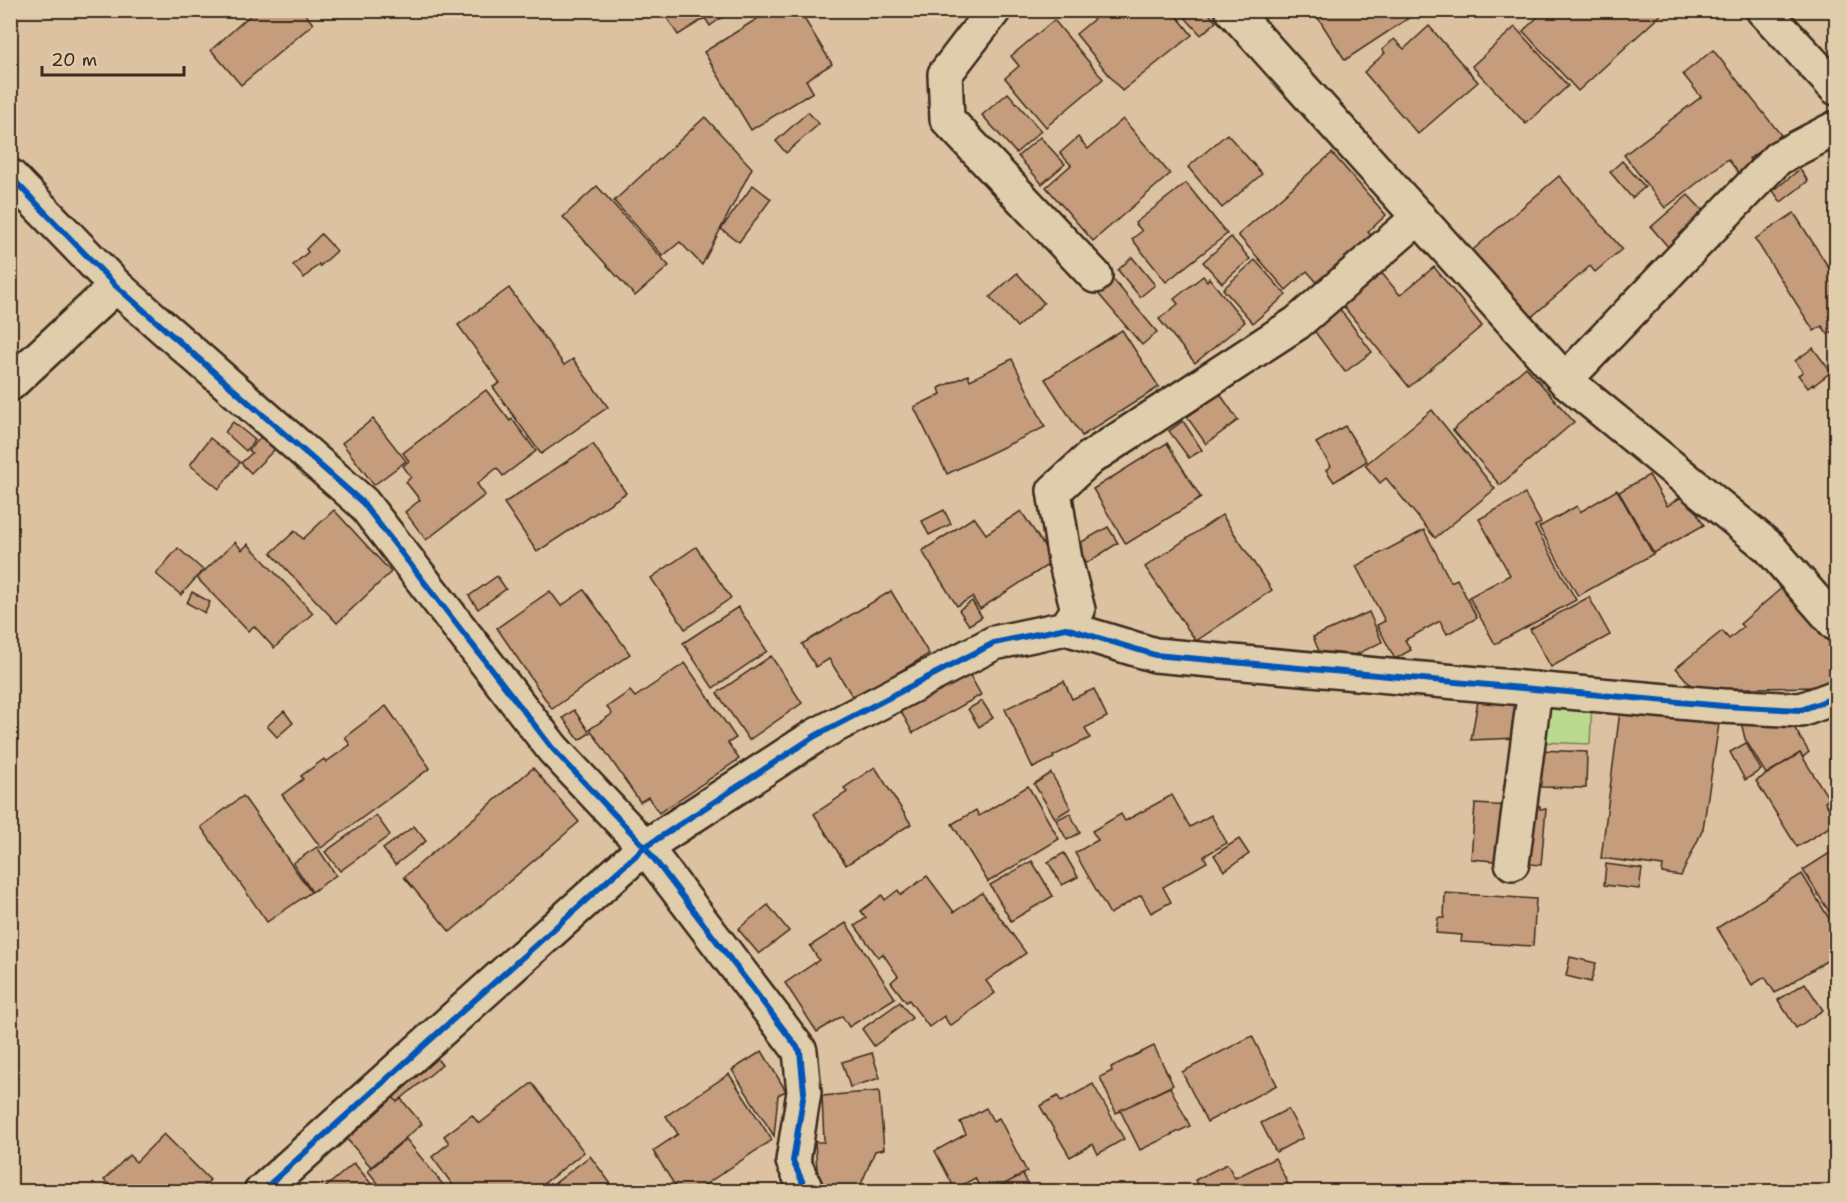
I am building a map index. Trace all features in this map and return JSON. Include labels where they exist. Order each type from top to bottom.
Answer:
[{"type":"street","points":[[994,10],[945,74],[947,119],[1095,276]]},
{"type":"street","points":[[1232,10],[1565,380],[1769,547],[1836,624]]},
{"type":"street","points":[[1763,10],[1836,88]]},
{"type":"street","points":[[1565,380],[1779,158],[1836,128]]},
{"type":"street","points":[[10,176],[116,286],[363,503],[554,749],[645,847],[800,1052],[804,1092],[793,1161],[807,1191]]},
{"type":"street","points":[[1066,628],[1078,610],[1065,560],[1054,490],[1090,458],[1298,323],[1419,217]]},
{"type":"street","points":[[10,384],[116,286]]},
{"type":"street","points":[[261,1191],[645,847],[815,736],[994,643],[1066,628],[1155,655],[1723,706],[1801,710],[1836,697]]},
{"type":"street","points":[[1512,863],[1535,689]]},
{"type":"green space","points":[[1545,700],[1592,702],[1590,744],[1543,742]]},
{"type":"building","points":[[256,10],[302,10],[313,24],[241,85],[211,50]]},
{"type":"building","points":[[662,10],[732,10],[710,26],[705,18],[678,35]]},
{"type":"building","points":[[771,10],[799,10],[832,64],[806,80],[813,92],[751,130],[704,52]]},
{"type":"building","points":[[1105,10],[1172,10],[1192,35],[1122,91],[1076,34]]},
{"type":"building","points":[[1184,10],[1206,10],[1216,22],[1201,35],[1181,13]]},
{"type":"building","points":[[1313,10],[1421,10],[1345,60]]},
{"type":"building","points":[[1545,10],[1666,10],[1578,91],[1523,31]]},
{"type":"building","points":[[1054,20],[1103,79],[1046,127],[1005,78],[1019,66],[1011,56]]},
{"type":"building","points":[[1429,26],[1478,82],[1418,134],[1364,72],[1385,53],[1382,50],[1394,39],[1404,49]]},
{"type":"building","points":[[1515,27],[1568,86],[1526,124],[1472,66]]},
{"type":"building","points":[[1713,50],[1781,135],[1749,159],[1756,168],[1743,179],[1728,159],[1665,208],[1624,155],[1701,97],[1683,74]]},
{"type":"building","points":[[1008,93],[1041,131],[1016,153],[982,115]]},
{"type":"building","points":[[808,112],[819,124],[786,153],[776,141]]},
{"type":"building","points":[[705,117],[752,168],[702,265],[680,242],[663,256],[614,201]]},
{"type":"building","points":[[1123,119],[1170,174],[1093,241],[1046,187],[1071,165],[1060,153],[1078,137],[1088,149]]},
{"type":"building","points":[[1227,134],[1262,174],[1222,208],[1188,167]]},
{"type":"building","points":[[1040,137],[1065,164],[1042,184],[1018,156]]},
{"type":"building","points":[[1332,153],[1386,215],[1368,232],[1375,240],[1322,288],[1307,271],[1286,290],[1238,235]]},
{"type":"building","points":[[1622,161],[1645,187],[1632,198],[1610,172]]},
{"type":"building","points":[[1800,169],[1808,181],[1781,202],[1773,191]]},
{"type":"building","points":[[1559,176],[1622,249],[1595,272],[1590,266],[1528,320],[1468,254]]},
{"type":"building","points":[[1186,183],[1227,234],[1166,282],[1132,239],[1142,231],[1135,223]]},
{"type":"building","points":[[753,185],[771,199],[739,242],[721,229]]},
{"type":"building","points":[[597,186],[669,266],[635,296],[563,217]]},
{"type":"building","points":[[1688,195],[1707,215],[1669,248],[1651,227]]},
{"type":"building","points":[[1794,213],[1836,279],[1836,330],[1828,334],[1822,326],[1814,331],[1755,239]]},
{"type":"building","points":[[321,234],[337,251],[304,278],[293,265],[308,252],[306,249]]},
{"type":"building","points":[[1231,237],[1250,259],[1222,283],[1203,262]]},
{"type":"building","points":[[1132,257],[1155,285],[1140,297],[1118,270]]},
{"type":"building","points":[[1255,260],[1286,295],[1253,323],[1223,289]]},
{"type":"building","points":[[1375,265],[1400,295],[1434,267],[1482,326],[1409,387],[1335,296]]},
{"type":"building","points":[[1017,273],[1044,303],[1017,327],[990,297]]},
{"type":"building","points":[[1203,276],[1207,281],[1209,278],[1245,322],[1195,363],[1159,319],[1178,304],[1174,299]]},
{"type":"building","points":[[1112,278],[1157,332],[1142,345],[1096,291]]},
{"type":"building","points":[[509,288],[564,365],[573,359],[608,407],[541,454],[493,387],[500,383],[458,325]]},
{"type":"building","points":[[1339,308],[1372,352],[1345,372],[1312,328]]},
{"type":"building","points":[[1122,330],[1159,387],[1082,436],[1045,379]]},
{"type":"building","points":[[1813,348],[1831,372],[1808,388],[1798,375],[1803,372],[1795,361]]},
{"type":"building","points":[[1012,359],[1045,427],[947,474],[914,407],[941,394],[939,388],[968,375],[970,380]]},
{"type":"building","points":[[1526,367],[1574,422],[1500,485],[1453,430]]},
{"type":"building","points":[[486,390],[536,451],[503,476],[497,468],[477,484],[485,495],[426,540],[405,512],[420,500],[406,482],[411,477],[403,466],[409,461],[403,453]]},
{"type":"building","points":[[1220,394],[1238,420],[1206,444],[1187,417]]},
{"type":"building","points":[[1432,410],[1495,489],[1435,538],[1386,478],[1380,483],[1365,465]]},
{"type":"building","points":[[373,419],[406,461],[374,485],[342,443]]},
{"type":"building","points":[[1183,421],[1202,450],[1189,458],[1169,431]]},
{"type":"building","points":[[233,422],[255,440],[246,451],[225,432]]},
{"type":"building","points":[[1345,426],[1367,461],[1334,482],[1326,470],[1331,466],[1316,443]]},
{"type":"building","points":[[262,436],[275,449],[251,473],[241,463],[252,453],[249,450]]},
{"type":"building","points":[[210,438],[240,462],[219,489],[190,465]]},
{"type":"building","points":[[1167,443],[1201,498],[1126,544],[1093,489]]},
{"type":"building","points":[[593,444],[626,493],[537,552],[504,503]]},
{"type":"building","points":[[1649,475],[1667,506],[1686,494],[1704,525],[1654,553],[1619,492]]},
{"type":"building","points":[[1617,490],[1653,554],[1578,596],[1539,527],[1577,506],[1580,512]]},
{"type":"building","points":[[1525,494],[1541,523],[1535,526],[1576,600],[1495,644],[1469,597],[1510,575],[1479,519]]},
{"type":"building","points":[[334,510],[391,572],[337,623],[271,553],[295,531],[303,539]]},
{"type":"building","points":[[944,510],[951,524],[929,535],[922,521]]},
{"type":"building","points":[[1021,511],[1054,561],[980,609],[972,597],[957,606],[922,551],[974,517],[986,534]]},
{"type":"building","points":[[1222,515],[1272,590],[1196,641],[1145,567]]},
{"type":"building","points":[[1108,527],[1118,543],[1087,563],[1076,545]]},
{"type":"building","points":[[1424,530],[1451,582],[1457,579],[1477,618],[1447,634],[1440,621],[1405,640],[1411,650],[1395,659],[1377,625],[1385,621],[1356,566]]},
{"type":"building","points":[[235,542],[242,550],[248,544],[313,613],[274,648],[254,626],[248,631],[197,578]]},
{"type":"building","points":[[696,547],[731,598],[685,629],[651,578]]},
{"type":"building","points":[[178,548],[203,570],[181,595],[156,574]]},
{"type":"building","points":[[497,576],[506,589],[478,609],[469,596]]},
{"type":"building","points":[[1784,586],[1836,651],[1836,673],[1821,687],[1694,689],[1676,668],[1722,631],[1729,639],[1743,627],[1740,624]]},
{"type":"building","points":[[584,590],[630,654],[552,709],[497,628],[550,591],[561,606]]},
{"type":"building","points":[[891,591],[929,654],[854,699],[829,659],[816,667],[802,644]]},
{"type":"building","points":[[192,592],[210,602],[205,613],[187,603]]},
{"type":"building","points":[[1589,597],[1610,635],[1551,667],[1530,629]]},
{"type":"building","points":[[972,601],[982,617],[969,625],[959,610]]},
{"type":"building","points":[[738,607],[767,651],[713,688],[683,643]]},
{"type":"building","points":[[1369,612],[1382,642],[1351,657],[1321,656],[1313,637]]},
{"type":"building","points":[[771,656],[802,703],[749,740],[717,693]]},
{"type":"building","points":[[685,663],[736,738],[728,743],[739,759],[659,813],[648,797],[640,802],[590,729],[612,714],[607,707],[630,691],[635,697]]},
{"type":"building","points":[[966,668],[981,695],[913,733],[898,706]]},
{"type":"building","points":[[1064,681],[1072,699],[1094,689],[1107,717],[1085,728],[1090,738],[1033,768],[1005,709]]},
{"type":"building","points":[[1479,695],[1526,696],[1518,738],[1471,740]]},
{"type":"building","points":[[982,701],[993,718],[979,727],[968,709]]},
{"type":"building","points":[[386,706],[430,768],[321,848],[282,795],[303,779],[301,776],[324,759],[326,762],[350,745],[345,737]]},
{"type":"building","points":[[574,710],[590,733],[579,740],[563,718]]},
{"type":"building","points":[[284,711],[293,723],[277,737],[267,726]]},
{"type":"building","points":[[1620,711],[1719,724],[1703,829],[1681,876],[1662,873],[1663,866],[1601,858]]},
{"type":"building","points":[[1741,722],[1791,722],[1809,752],[1803,757],[1800,753],[1766,774],[1745,739]]},
{"type":"building","points":[[1746,743],[1761,770],[1745,780],[1730,752]]},
{"type":"building","points":[[1538,750],[1587,752],[1586,788],[1539,787]]},
{"type":"building","points":[[1800,753],[1829,799],[1825,802],[1836,819],[1836,823],[1797,847],[1756,781]]},
{"type":"building","points":[[875,767],[911,824],[846,865],[814,814],[847,792],[844,788]]},
{"type":"building","points":[[533,768],[579,822],[450,932],[404,877]]},
{"type":"building","points":[[1051,773],[1071,808],[1055,818],[1034,784]]},
{"type":"building","points":[[1028,786],[1059,839],[988,882],[952,824],[976,810],[979,816]]},
{"type":"building","points":[[1172,795],[1190,827],[1211,815],[1227,843],[1204,856],[1207,862],[1163,887],[1171,902],[1151,913],[1141,895],[1110,914],[1075,853],[1098,840],[1092,831],[1121,814],[1125,821]]},
{"type":"building","points":[[243,796],[311,892],[267,922],[201,827]]},
{"type":"building","points":[[1836,798],[1836,815],[1829,804]]},
{"type":"building","points":[[1511,803],[1540,806],[1540,809],[1546,809],[1541,865],[1471,859],[1475,804],[1511,806]]},
{"type":"building","points":[[1070,813],[1080,833],[1067,840],[1056,820]]},
{"type":"building","points":[[376,815],[390,835],[340,871],[325,852]]},
{"type":"building","points":[[414,826],[426,841],[395,865],[383,849]]},
{"type":"building","points":[[1239,839],[1249,854],[1224,871],[1214,855]]},
{"type":"building","points":[[317,847],[336,875],[312,892],[293,863]]},
{"type":"building","points":[[1836,849],[1836,923],[1803,870]]},
{"type":"building","points":[[1064,853],[1078,877],[1062,885],[1048,862]]},
{"type":"building","points":[[1032,861],[1053,896],[1011,921],[990,885]]},
{"type":"building","points":[[1606,864],[1642,869],[1639,889],[1604,885]]},
{"type":"building","points":[[1802,874],[1836,930],[1836,955],[1775,993],[1765,977],[1752,985],[1717,928]]},
{"type":"building","points":[[927,876],[954,912],[982,893],[1026,953],[986,981],[995,993],[950,1026],[944,1016],[929,1027],[909,1000],[906,1002],[891,982],[898,976],[883,954],[878,957],[855,926],[866,918],[861,911],[882,895],[885,900],[898,890],[901,895]]},
{"type":"building","points":[[1445,893],[1536,899],[1533,946],[1461,942],[1462,935],[1436,933],[1438,918],[1444,918]]},
{"type":"building","points":[[768,905],[789,931],[759,954],[738,929]]},
{"type":"building","points":[[846,923],[895,998],[849,1027],[842,1016],[817,1032],[785,983],[819,960],[810,946]]},
{"type":"building","points":[[1570,957],[1596,963],[1591,982],[1566,976]]},
{"type":"building","points":[[1805,983],[1823,1010],[1796,1028],[1778,1000]]},
{"type":"building","points":[[900,1002],[912,1018],[874,1046],[862,1029]]},
{"type":"building","points":[[1252,1036],[1277,1085],[1207,1122],[1182,1072]]},
{"type":"building","points":[[1154,1046],[1173,1085],[1116,1113],[1100,1077],[1112,1071],[1111,1067]]},
{"type":"building","points":[[429,1049],[442,1065],[397,1102],[383,1088]]},
{"type":"building","points":[[762,1051],[786,1091],[778,1095],[774,1136],[732,1070]]},
{"type":"building","points":[[872,1053],[880,1078],[850,1087],[842,1062]]},
{"type":"building","points":[[729,1074],[772,1140],[694,1192],[679,1192],[653,1151],[678,1134],[666,1116]]},
{"type":"building","points":[[532,1083],[584,1152],[533,1192],[458,1192],[432,1157],[449,1143],[444,1136],[472,1115],[479,1124]]},
{"type":"building","points":[[1093,1084],[1124,1139],[1098,1154],[1093,1144],[1070,1157],[1040,1106],[1058,1096],[1061,1102]]},
{"type":"building","points":[[1170,1087],[1190,1126],[1140,1150],[1120,1110]]},
{"type":"building","points":[[879,1091],[884,1149],[875,1151],[859,1189],[823,1192],[822,1183],[818,1183],[815,1142],[824,1142],[822,1096]]},
{"type":"building","points":[[393,1097],[397,1102],[401,1099],[422,1124],[371,1167],[346,1138]]},
{"type":"building","points":[[986,1108],[993,1121],[999,1118],[1027,1172],[991,1192],[982,1192],[975,1178],[955,1189],[935,1151],[966,1134],[960,1122]]},
{"type":"building","points":[[1288,1109],[1303,1138],[1276,1152],[1261,1123]]},
{"type":"building","points":[[164,1134],[210,1180],[198,1192],[103,1192],[109,1185],[104,1180],[129,1155],[136,1162]]},
{"type":"building","points":[[406,1139],[449,1192],[385,1192],[368,1171]]},
{"type":"building","points":[[590,1156],[617,1192],[552,1192],[549,1188]]},
{"type":"building","points":[[1275,1158],[1292,1192],[1201,1192],[1195,1180],[1227,1164],[1235,1178]]},
{"type":"building","points":[[354,1163],[378,1192],[320,1192]]},
{"type":"building","points":[[1023,1174],[1032,1192],[992,1192],[992,1191]]},
{"type":"cycle path","points":[[10,176],[116,286],[363,503],[553,749],[645,847],[800,1051],[804,1092],[793,1161],[807,1192]]},
{"type":"cycle path","points":[[261,1192],[645,847],[815,736],[994,643],[1066,628],[1155,655],[1723,706],[1801,710],[1836,697]]}]
